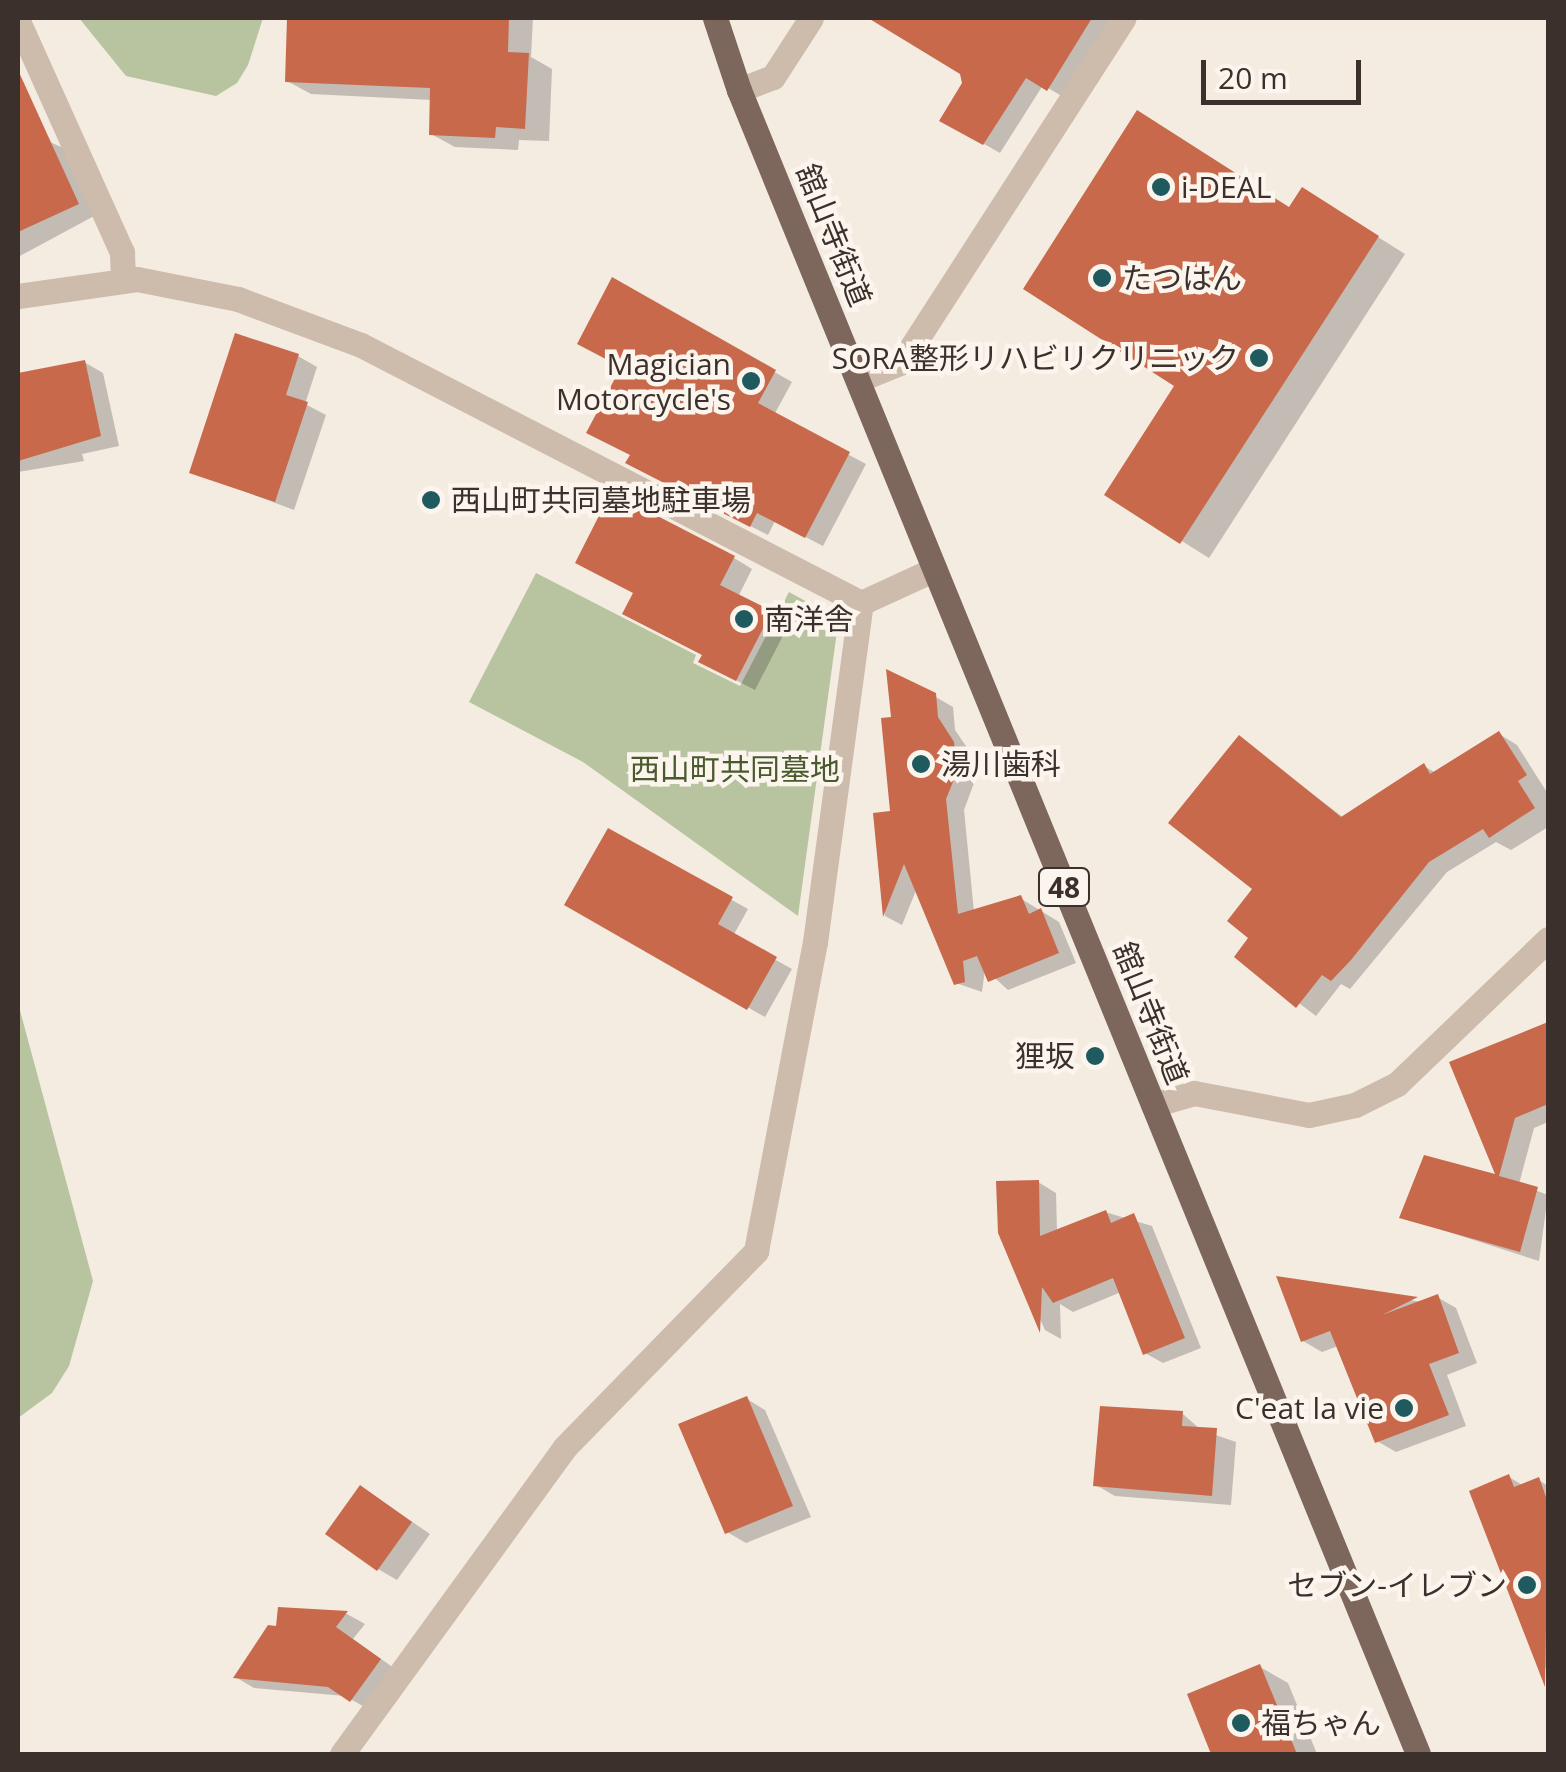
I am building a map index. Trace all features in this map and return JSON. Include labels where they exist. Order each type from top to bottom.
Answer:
[{"type":"main road","name":"舘山寺街道","points":[[715,18],[739,90],[1418,1754]]},
{"type":"street","points":[[739,90],[773,77],[811,18]]},
{"type":"street","points":[[858,380],[902,362],[1124,18]]},
{"type":"street","points":[[18,22],[122,252],[123,280]]},
{"type":"street","points":[[18,296],[123,280],[188,284],[362,345],[861,603]]},
{"type":"street","points":[[861,603],[934,569]]},
{"type":"street","points":[[342,1754],[565,1446],[756,1251],[814,942],[861,603]]},
{"type":"street","points":[[1153,1106],[1194,1093],[1308,1114],[1355,1105],[1397,1084],[1548,938]]},
{"type":"green space","points":[[79,18],[263,18],[248,65],[237,83],[216,96],[126,76]]},
{"type":"green space","name":"西山町共同墓地","points":[[536,573],[696,655],[693,663],[740,686],[789,592],[827,613],[837,631],[798,916],[583,762],[469,702]]},
{"type":"green space","points":[[18,1003],[93,1281],[69,1366],[52,1393],[18,1418]]},
{"type":"building","points":[[287,18],[509,18],[508,52],[529,53],[525,129],[496,127],[495,138],[429,135],[430,88],[285,82]]},
{"type":"building","points":[[868,18],[1092,18],[1047,91],[1026,78],[983,145],[939,121],[962,83],[960,74]]},
{"type":"building","points":[[18,70],[79,204],[18,232]]},
{"type":"building","points":[[1137,110],[1289,207],[1302,187],[1379,236],[1180,544],[1104,495],[1174,386],[1023,289]]},
{"type":"building","points":[[612,277],[776,370],[758,403],[850,452],[805,538],[757,513],[750,527],[625,463],[630,455],[586,433],[621,367],[577,344]]},
{"type":"building","points":[[235,333],[299,354],[286,395],[308,402],[275,502],[189,473]]},
{"type":"building","points":[[85,360],[101,436],[18,461],[18,373]]},
{"type":"building","points":[[611,492],[735,556],[720,585],[772,611],[736,681],[698,662],[702,655],[622,614],[633,593],[575,563]]},
{"type":"building","points":[[886,669],[936,693],[938,717],[954,742],[957,772],[946,799],[958,914],[1021,895],[1029,914],[1041,908],[1059,953],[988,982],[977,956],[963,961],[965,982],[954,985],[904,864],[883,917],[873,813],[890,811],[881,718],[891,717]]},
{"type":"building","points":[[1499,731],[1527,775],[1518,781],[1535,808],[1489,838],[1483,829],[1429,862],[1351,960],[1331,981],[1322,975],[1296,1008],[1234,957],[1248,938],[1227,921],[1252,889],[1168,823],[1239,735],[1341,817],[1424,763],[1430,774]]},
{"type":"building","points":[[608,828],[733,897],[718,924],[777,957],[747,1010],[564,905]]},
{"type":"building","points":[[1548,1022],[1548,1104],[1515,1118],[1499,1176],[1538,1187],[1520,1252],[1399,1218],[1424,1155],[1495,1174],[1449,1062]]},
{"type":"building","points":[[1039,1180],[1040,1236],[1106,1210],[1111,1223],[1134,1213],[1185,1338],[1143,1355],[1113,1278],[1053,1303],[1042,1287],[1040,1333],[998,1233],[996,1181]]},
{"type":"building","points":[[1276,1276],[1418,1297],[1382,1315],[1438,1294],[1459,1353],[1429,1364],[1449,1415],[1375,1443],[1330,1331],[1301,1342]]},
{"type":"building","points":[[747,1396],[793,1506],[725,1534],[678,1424]]},
{"type":"building","points":[[1100,1406],[1183,1411],[1182,1426],[1217,1428],[1212,1496],[1093,1486]]},
{"type":"building","name":"セブン-イレブン","points":[[1509,1474],[1514,1487],[1539,1477],[1548,1503],[1545,1687],[1469,1491]]},
{"type":"building","points":[[360,1485],[412,1522],[377,1571],[325,1534]]},
{"type":"building","points":[[278,1607],[348,1611],[336,1627],[381,1659],[350,1702],[328,1687],[233,1678],[268,1625],[276,1626]]},
{"type":"building","name":"福ちゃん","points":[[1260,1664],[1297,1754],[1211,1754],[1187,1694]]},
{"type":"place","name":"i-DEAL","points":[[1161,187]]},
{"type":"place","name":"たつはん","points":[[1102,278]]},
{"type":"place","name":"SORA整形リハビリクリニック","points":[[1259,358]]},
{"type":"place","name":"Magician Motorcycle's","points":[[751,381]]},
{"type":"place","name":"西山町共同墓地駐車場","points":[[431,500]]},
{"type":"place","name":"南洋舎","points":[[744,619]]},
{"type":"place","name":"湯川歯科","points":[[921,764]]},
{"type":"place","name":"狸坂","points":[[1095,1056]]},
{"type":"place","name":"C'eat la vie","points":[[1404,1408]]},
{"type":"place","name":"セブン-イレブン","points":[[1527,1585]]},
{"type":"place","name":"福ちゃん","points":[[1241,1723]]}]
